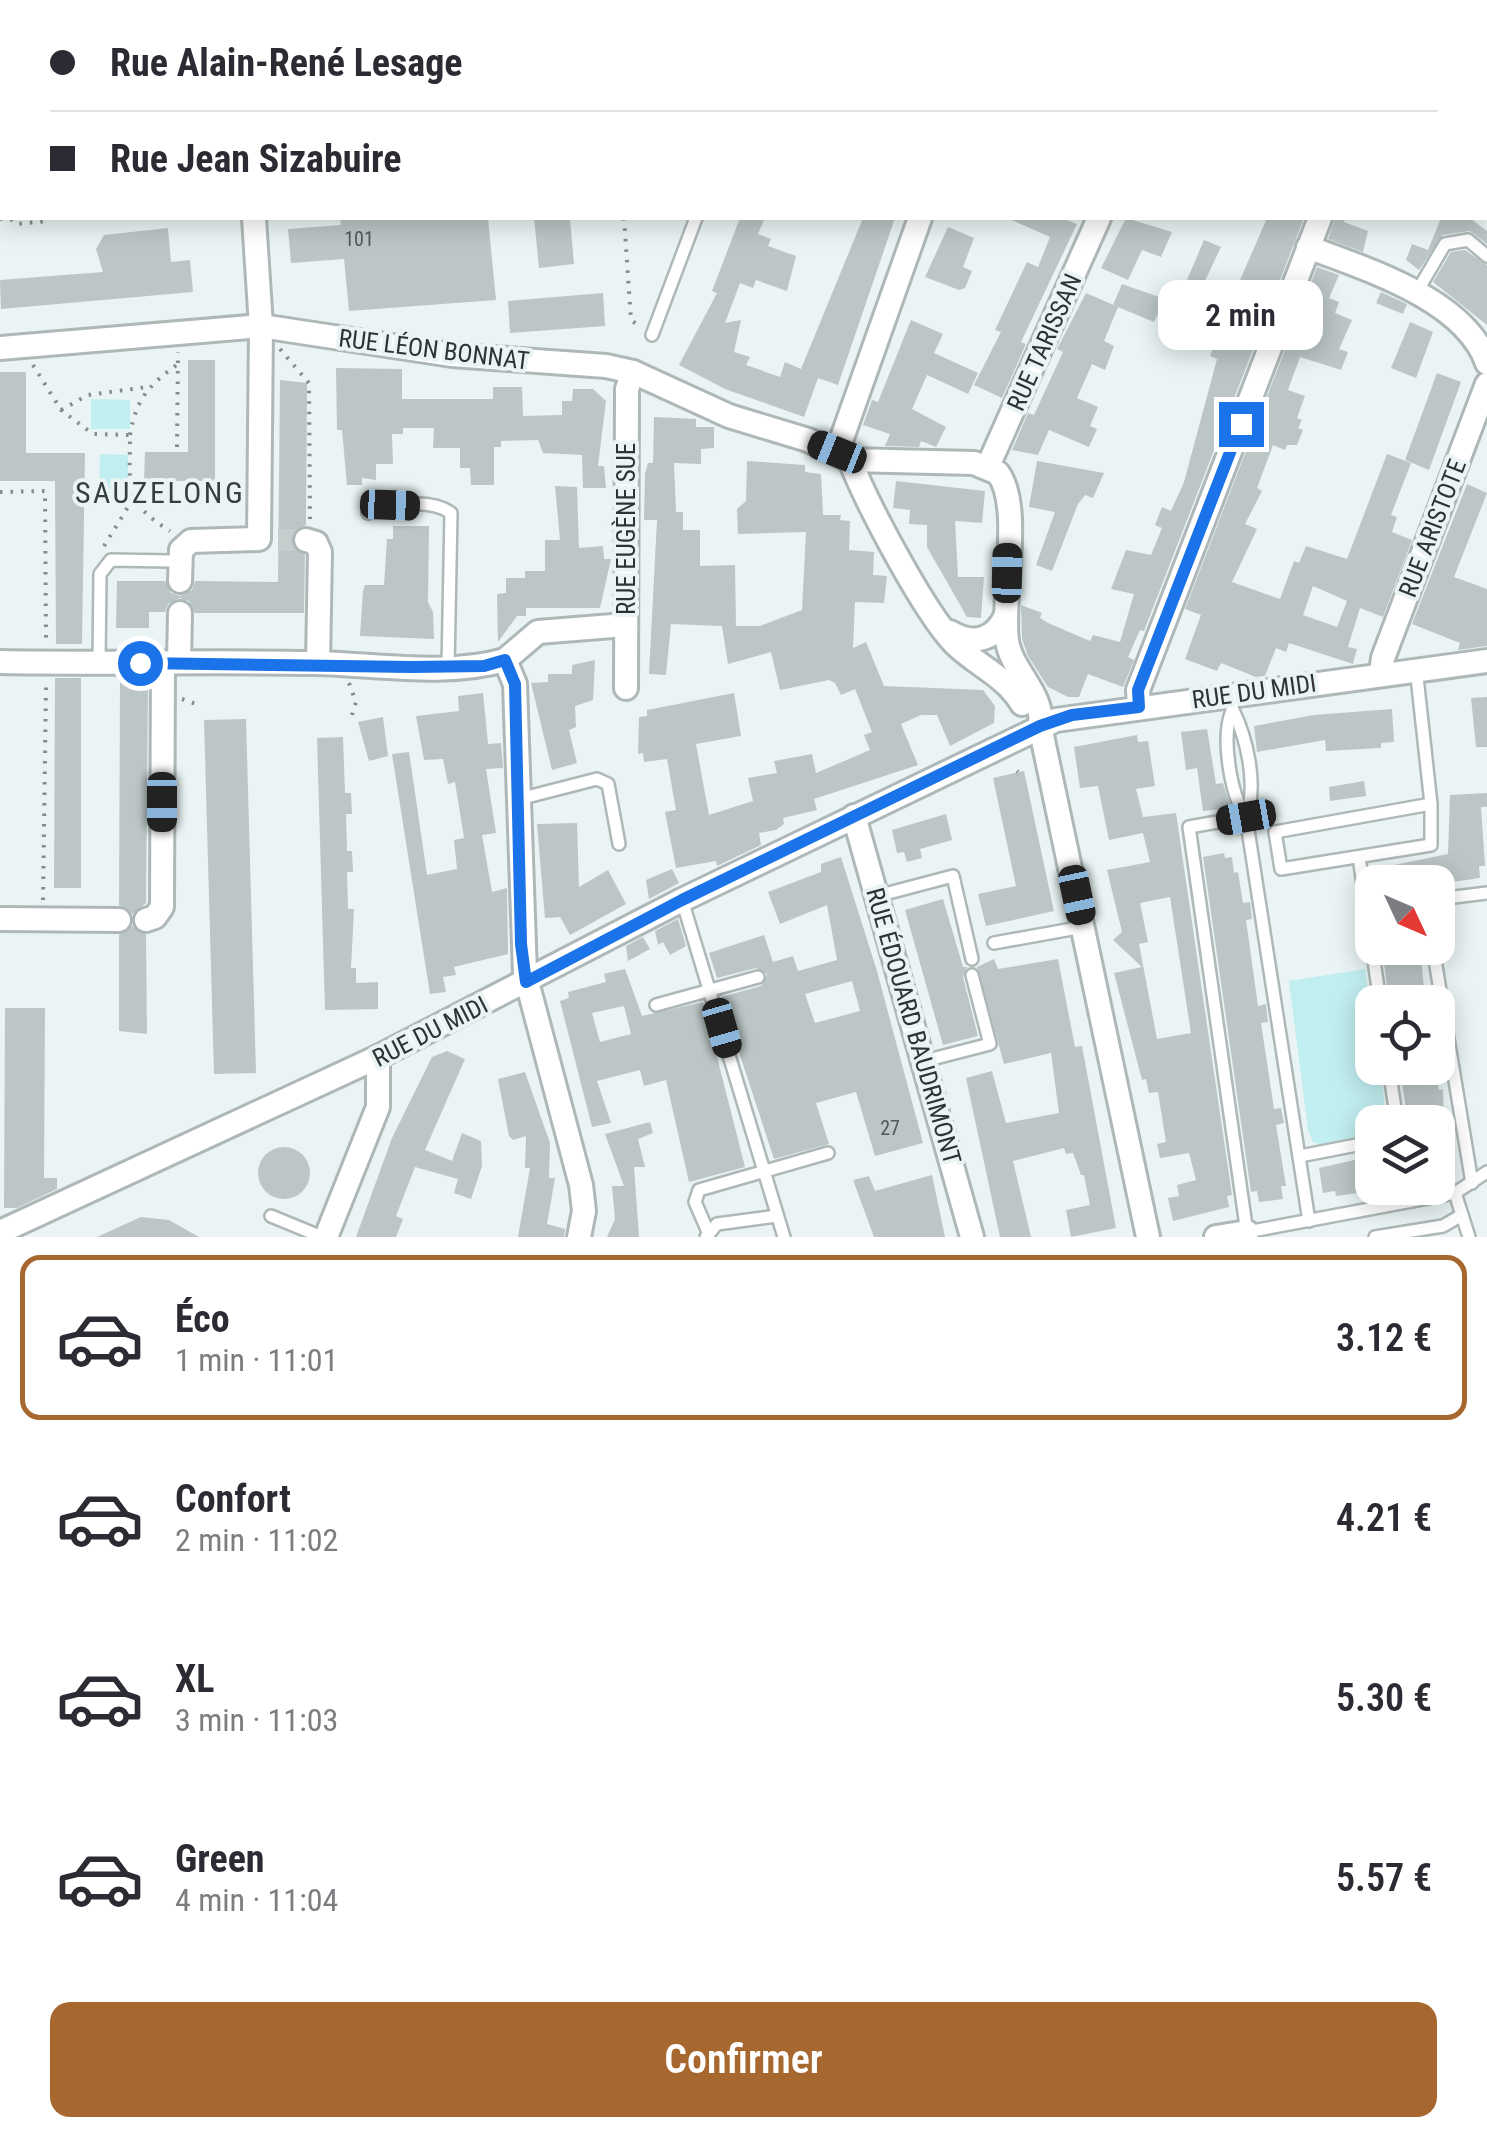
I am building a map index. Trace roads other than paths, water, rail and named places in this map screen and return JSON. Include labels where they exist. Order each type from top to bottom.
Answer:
[{"type":"street","points":[[179,562],[268,540],[254,220]]},
{"type":"street","points":[[919,220],[844,456],[943,628],[958,646],[1010,685],[1040,726]]},
{"type":"street","name":"RUE TARISSAN","points":[[988,466],[1099,220]]},
{"type":"street","points":[[1139,707],[1138,690],[1319,220]]},
{"type":"street","points":[[1308,247],[1418,290],[1470,338],[1487,363]]},
{"type":"street","name":"RUE LÉON BONNAT","points":[[0,348],[261,326],[452,355],[633,372],[728,416],[844,456],[988,466]]},
{"type":"street","name":"RUE EUGÈNE SUE","points":[[626,688],[627,388],[633,372]]},
{"type":"street","name":"RUE ARISTOTE","points":[[1381,672],[1487,384]]},
{"type":"street","points":[[988,466],[1004,481],[1008,499],[1006,615],[1010,654],[1040,705],[1040,726],[1148,1237]]},
{"type":"street","points":[[308,541],[320,552],[318,663]]},
{"type":"street","points":[[146,920],[155,918],[162,907],[171,662],[180,613]]},
{"type":"street","points":[[943,628],[976,641],[992,635],[1006,615]]},
{"type":"street","points":[[0,662],[448,666],[505,660],[538,632],[626,625]]},
{"type":"street","points":[[505,660],[515,684],[521,944],[526,982],[581,1185],[584,1210],[579,1237]]},
{"type":"street","name":"RUE DU MIDI","points":[[0,1232],[378,1057],[682,900],[1040,726],[1072,715],[1231,702],[1381,672],[1487,661]]},
{"type":"street","name":"RUE ÉDOUARD BAUDRIMONT","points":[[854,816],[972,1237]]},
{"type":"street","points":[[0,919],[119,920]]},
{"type":"street","points":[[324,1237],[378,1107],[378,1057]]},
{"type":"street","points":[[1216,1237],[1247,1234]]},
{"type":"lane","points":[[652,335],[695,220]]},
{"type":"lane","points":[[1418,290],[1445,244],[1468,240],[1487,256]]},
{"type":"lane","points":[[368,513],[390,505],[442,507],[452,513],[448,666]]},
{"type":"lane","points":[[99,664],[100,574],[104,566],[111,560],[179,562]]},
{"type":"lane","points":[[1416,668],[1430,804],[1431,845],[1281,870],[1275,832],[1430,804]]},
{"type":"lane","points":[[1231,702],[1240,722],[1253,798],[1246,817],[1309,1221]]},
{"type":"lane","points":[[519,799],[597,778],[608,784],[619,844]]},
{"type":"lane","points":[[1246,817],[1188,828],[1247,1234],[1392,1205]]},
{"type":"lane","points":[[1359,857],[1378,985]]},
{"type":"lane","points":[[877,896],[953,876],[972,960]]},
{"type":"lane","points":[[1455,898],[1487,893]]},
{"type":"lane","points":[[682,900],[784,1237]]},
{"type":"lane","points":[[994,943],[1083,927]]},
{"type":"lane","points":[[1436,965],[1472,1183]]},
{"type":"lane","points":[[924,1061],[990,1044],[972,975]]},
{"type":"lane","points":[[656,1005],[758,976]]},
{"type":"lane","points":[[1300,1156],[1355,1145]]},
{"type":"lane","points":[[777,1216],[732,1220],[718,1224],[707,1235],[694,1202],[699,1190],[828,1154]]},
{"type":"lane","points":[[1455,1192],[1487,1172]]},
{"type":"lane","points":[[1455,1196],[1469,1237]]},
{"type":"lane","points":[[1375,1237],[1442,1226],[1462,1215]]},
{"type":"lane","points":[[271,1216],[324,1237]]},
{"type":"tunnel","points":[[278,540],[306,540]]},
{"type":"district","name":"SAUZELONG","points":[[160,493]]}]
